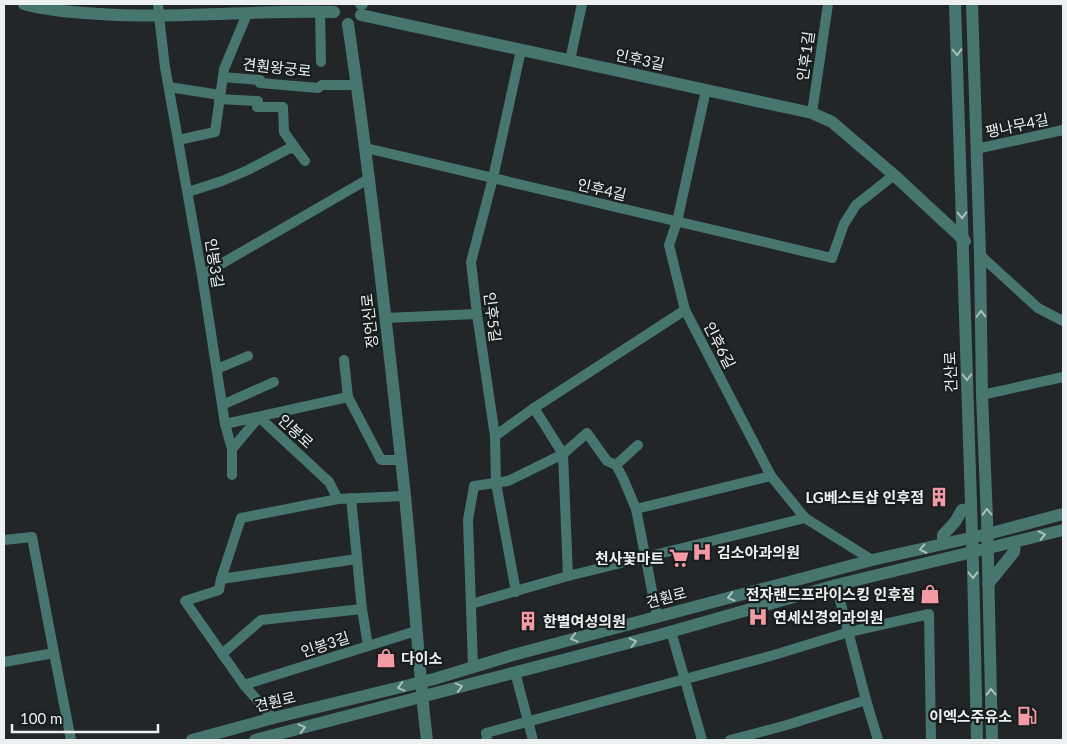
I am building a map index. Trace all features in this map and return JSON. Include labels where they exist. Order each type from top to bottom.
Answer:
[{"type":"street","points":[[24,4],[54,10],[86,13],[159,10],[247,14],[320,12],[335,8],[336,17],[348,24],[359,19],[361,7]]},
{"type":"street","points":[[570,60],[582,4]]},
{"type":"street","name":"인후1길","points":[[812,113],[828,4]]},
{"type":"street","name":"건산로","points":[[955,4],[977,740]]},
{"type":"street","name":"건산로","points":[[972,4],[980,255],[982,394],[988,534],[992,740]]},
{"type":"street","name":"인후3길","points":[[361,7],[521,50],[812,113],[832,122],[894,174],[980,255]]},
{"type":"street","name":"인봉3길","points":[[159,10],[169,87],[202,276],[216,370],[225,424],[232,448],[232,475]]},
{"type":"street","name":"견훤왕궁로","points":[[320,12],[321,62]]},
{"type":"street","name":"견훤왕궁로","points":[[178,140],[215,132],[224,69],[247,14]]},
{"type":"street","name":"정언신로","points":[[348,24],[370,178],[405,496],[427,740]]},
{"type":"street","name":"인후5길","points":[[516,592],[496,483],[494,436],[471,262],[493,178],[521,50]]},
{"type":"street","name":"견훤왕궁로","points":[[223,78],[260,80],[260,83],[318,88],[322,85],[357,85]]},
{"type":"street","points":[[169,87],[220,97],[258,101],[258,107],[283,107],[284,132],[305,161]]},
{"type":"street","name":"인후6길","points":[[706,90],[677,222],[669,245],[685,310],[771,476],[805,518],[872,560]]},
{"type":"street","name":"팽나무4길","points":[[976,149],[1063,130]]},
{"type":"street","points":[[188,192],[248,170],[290,148],[296,149]]},
{"type":"street","name":"인후4길","points":[[366,148],[832,258],[844,224],[856,205],[894,174]]},
{"type":"street","points":[[202,276],[370,178]]},
{"type":"street","points":[[980,255],[1038,308],[1063,321]]},
{"type":"street","points":[[494,436],[685,310]]},
{"type":"street","points":[[385,318],[477,314]]},
{"type":"street","points":[[216,370],[248,356]]},
{"type":"street","name":"정언신로","points":[[344,360],[348,397],[381,460],[400,460]]},
{"type":"street","name":"건산로","points":[[982,394],[1063,377]]},
{"type":"street","points":[[222,405],[274,382]]},
{"type":"street","points":[[225,424],[348,397]]},
{"type":"street","points":[[534,408],[563,454],[568,576]]},
{"type":"street","name":"인봉로","points":[[232,448],[259,417],[329,482],[338,499]]},
{"type":"street","points":[[473,666],[468,520],[474,486],[508,481],[563,454],[587,433],[607,462],[616,465],[636,509],[657,616]]},
{"type":"street","points":[[616,465],[638,445]]},
{"type":"street","points":[[636,509],[771,476]]},
{"type":"street","points":[[273,718],[244,685],[185,601],[219,590],[242,518],[338,499],[405,496]]},
{"type":"street","points":[[351,498],[362,609],[368,646]]},
{"type":"street","points":[[943,544],[944,535],[962,510],[971,509]]},
{"type":"street","name":"견훤로","points":[[192,740],[421,682],[657,616],[872,560],[972,538],[1063,514]]},
{"type":"street","points":[[471,604],[568,576],[805,518]]},
{"type":"street","points":[[255,740],[672,631],[836,585],[1063,530]]},
{"type":"street","points":[[4,540],[32,537],[71,740]]},
{"type":"street","points":[[988,584],[1015,551],[1015,542]]},
{"type":"street","points":[[221,579],[357,560]]},
{"type":"street","points":[[836,585],[878,740]]},
{"type":"street","name":"인봉3길","points":[[222,654],[261,620],[362,609]]},
{"type":"street","points":[[487,740],[486,733],[685,680],[849,632],[929,614],[931,740]]},
{"type":"street","name":"인봉3길","points":[[244,685],[416,631]]},
{"type":"street","points":[[672,631],[702,740]]},
{"type":"street","points":[[4,662],[54,653]]},
{"type":"street","points":[[515,672],[533,740]]},
{"type":"street","points":[[730,740],[866,700]]},
{"type":"place","name":"LG베스트샵 인후점","points":[[939,497]]},
{"type":"place","name":"김소아과의원","points":[[702,552]]},
{"type":"place","name":"천사꽃마트","points":[[679,558]]},
{"type":"place","name":"전자랜드프라이스킹 인후점","points":[[930,594]]},
{"type":"place","name":"연세신경외과의원","points":[[758,617]]},
{"type":"place","name":"한별여성의원","points":[[528,621]]},
{"type":"place","name":"다이소","points":[[386,658]]},
{"type":"place","name":"이엑스주유소","points":[[1027,716]]}]
